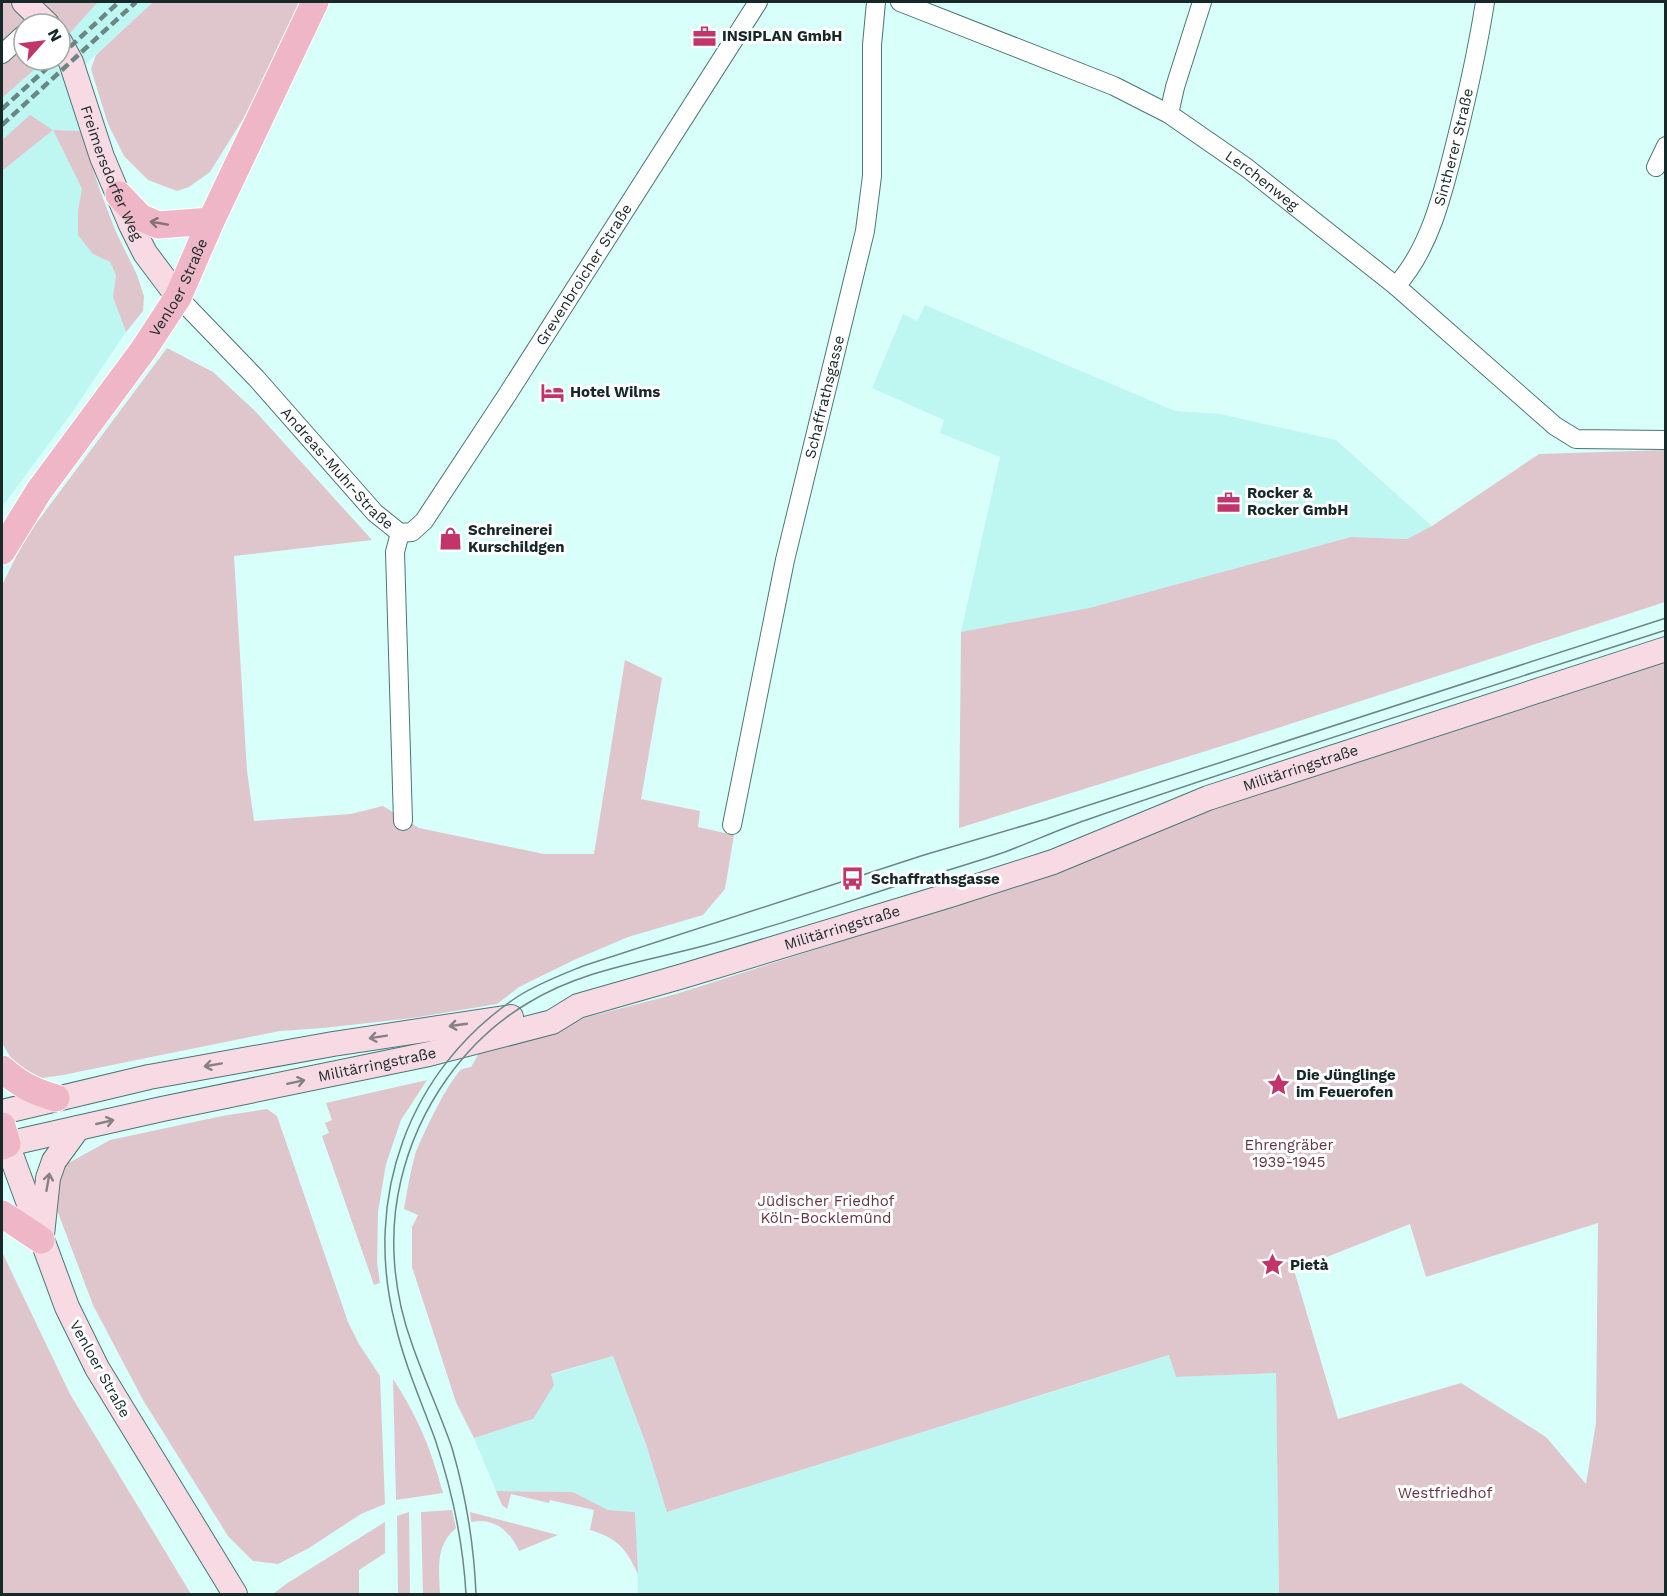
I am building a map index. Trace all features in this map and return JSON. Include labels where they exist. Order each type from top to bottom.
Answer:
[{"type":"main road","name":"Venloer Straße","points":[[2,551],[39,491],[144,349],[178,297],[210,221],[315,2]]},
{"type":"main road","name":"Freimersdorfer Weg","points":[[72,65],[102,157],[118,195],[145,253],[178,297]]},
{"type":"main road","points":[[118,195],[140,217],[158,225],[210,221]]},
{"type":"main road","name":"Militärringstraße","points":[[3,1138],[78,1128],[429,1054],[552,1022],[578,1006],[1041,866],[1208,798],[1665,649]]},
{"type":"main road","points":[[2,1112],[149,1077],[333,1044],[578,1006]]},
{"type":"main road","points":[[2,1069],[22,1086],[56,1098]]},
{"type":"main road","points":[[2,1214],[41,1240],[48,1178],[54,1161],[78,1128]]},
{"type":"main road","name":"Venloer Straße","points":[[3,1138],[67,1307],[97,1368],[235,1594]]},
{"type":"street","name":"Grevenbroicher Straße","points":[[400,533],[412,532],[424,521],[758,2]]},
{"type":"street","name":"Schaffrathsgasse","points":[[732,825],[785,560],[865,231],[872,176],[872,45],[876,2]]},
{"type":"street","name":"Lerchenweg","points":[[900,2],[921,5],[1113,86],[1169,114],[1247,168],[1396,285],[1555,426],[1576,439],[1665,440]]},
{"type":"street","points":[[1169,114],[1175,87],[1202,2]]},
{"type":"street","name":"Sintherer Straße","points":[[1396,285],[1417,259],[1446,183],[1475,63],[1485,2]]},
{"type":"street","points":[[1656,167],[1665,146]]},
{"type":"street","name":"Andreas-Muhr-Straße","points":[[178,297],[256,378],[375,513],[400,533],[395,552],[403,820]]},
{"type":"shaded area","points":[[98,2],[153,2],[66,82],[82,131],[53,130],[30,116],[2,140],[2,98],[31,72],[72,72],[72,31]]},
{"type":"shaded area","points":[[53,130],[82,189],[78,210],[93,254],[110,262],[116,275],[113,297],[126,332],[73,411],[2,507],[2,171]]},
{"type":"shaded area","points":[[925,305],[1175,411],[1220,414],[1336,440],[1432,526],[1407,539],[1351,537],[1089,608],[961,632],[1000,457],[940,433],[944,420],[872,388],[903,314],[917,321]]},
{"type":"shaded area","points":[[1170,1355],[1176,1377],[1276,1373],[1279,1594],[638,1594],[635,1512],[608,1510],[573,1492],[496,1491],[474,1438],[533,1419],[551,1375],[613,1356],[646,1444],[668,1512]]},
{"type":"green space","points":[[2,2],[98,2],[72,31],[72,12],[12,12],[12,72],[31,72],[2,98]]},
{"type":"green space","points":[[153,2],[305,2],[243,119],[210,172],[189,187],[177,191],[148,180],[124,156],[108,124],[91,69],[96,55]]},
{"type":"green space","points":[[30,115],[53,130],[2,171],[2,140]]},
{"type":"green space","points":[[53,130],[82,131],[99,188],[116,232],[137,275],[144,296],[143,311],[126,332],[113,297],[116,275],[110,262],[93,254],[78,235],[78,210],[82,189]]},
{"type":"green space","points":[[167,348],[213,372],[255,411],[372,540],[234,556],[247,771],[254,821],[351,814],[383,806],[419,828],[544,854],[594,854],[625,660],[662,678],[641,799],[700,811],[698,827],[734,835],[725,889],[703,915],[628,937],[574,960],[519,987],[497,1004],[413,1018],[280,1031],[36,1079],[16,1066],[2,1043],[2,585],[26,537]]},
{"type":"green space","points":[[1665,450],[1665,602],[1222,746],[959,828],[961,632],[1089,608],[1351,537],[1407,539],[1432,526],[1539,454]]},
{"type":"green space","name":"Jüdischer Friedhof Köln-Bocklemünd","points":[[1665,660],[1665,1594],[1279,1594],[1276,1373],[1176,1377],[1169,1355],[667,1512],[646,1444],[613,1356],[551,1374],[554,1385],[533,1419],[474,1438],[456,1402],[412,1267],[412,1227],[418,1215],[404,1209],[415,1155],[429,1123],[456,1075],[462,1069],[471,1067],[484,1044],[676,994],[965,902],[1200,811]],"holes":[[[1598,1223],[1596,1423],[1586,1484],[1546,1437],[1461,1383],[1338,1419],[1294,1270],[1410,1224],[1426,1277]]]},
{"type":"green space","points":[[427,1080],[401,1120],[386,1164],[378,1212],[377,1262],[380,1283],[374,1285],[322,1136],[329,1133],[325,1123],[332,1120],[326,1103]]},
{"type":"green space","points":[[267,1109],[277,1116],[348,1322],[380,1376],[385,1504],[361,1514],[309,1548],[278,1564],[253,1561],[228,1536],[143,1400],[93,1305],[57,1210],[57,1181],[63,1166],[110,1140],[222,1116]]},
{"type":"green space","points":[[2,1252],[70,1394],[191,1594],[2,1594]]},
{"type":"green space","points":[[393,1379],[423,1434],[443,1493],[396,1500]]},
{"type":"green space","points":[[496,1491],[573,1492],[608,1510],[635,1512],[638,1574],[620,1546],[608,1537],[590,1530],[594,1510],[511,1494],[507,1509],[502,1505]]},
{"type":"green space","points":[[452,1510],[456,1528],[444,1542],[441,1550],[440,1594],[423,1594],[421,1512]]},
{"type":"green space","points":[[409,1512],[410,1594],[398,1594],[397,1516]]},
{"type":"green space","points":[[470,1512],[558,1535],[519,1551],[511,1537],[500,1527],[487,1522],[471,1522]]},
{"type":"green space","points":[[385,1522],[385,1553],[359,1570],[359,1594],[273,1594],[286,1584]]},
{"type":"tram line","points":[[466,1594],[456,1516],[447,1477],[395,1323],[387,1276],[385,1230],[391,1184],[403,1140],[422,1099],[447,1061],[479,1027],[525,992],[583,966],[1666,618]]},
{"type":"tram line","points":[[476,1594],[468,1521],[457,1466],[412,1344],[400,1304],[394,1263],[395,1221],[401,1180],[409,1153],[432,1102],[464,1057],[505,1019],[528,1003],[570,982],[636,962],[750,933],[1005,852],[1081,822],[1235,770],[1666,630]]},
{"type":"railway","points":[[72,45],[119,2]]},
{"type":"railway","points":[[2,125],[136,2]]},
{"type":"railway","points":[[2,109],[43,72]]},
{"type":"place","name":"INSIPLAN GmbH","points":[[704,36]]},
{"type":"place","name":"Hotel Wilms","points":[[552,392]]},
{"type":"place","name":"Rocker & Rocker GmbH","points":[[1229,502]]},
{"type":"place","name":"Schreinerei Kurschildgen","points":[[450,539]]},
{"type":"place","name":"Schaffrathsgasse","points":[[853,879]]},
{"type":"place","name":"Die Jünglinge im Feuerofen","points":[[1278,1084]]},
{"type":"place","name":"Pietà","points":[[1272,1265]]},
{"type":"park label","name":"Ehrengräber 1939-1945","points":[[1289,1154]]},
{"type":"park label","name":"Westfriedhof","points":[[1445,1493]]}]
